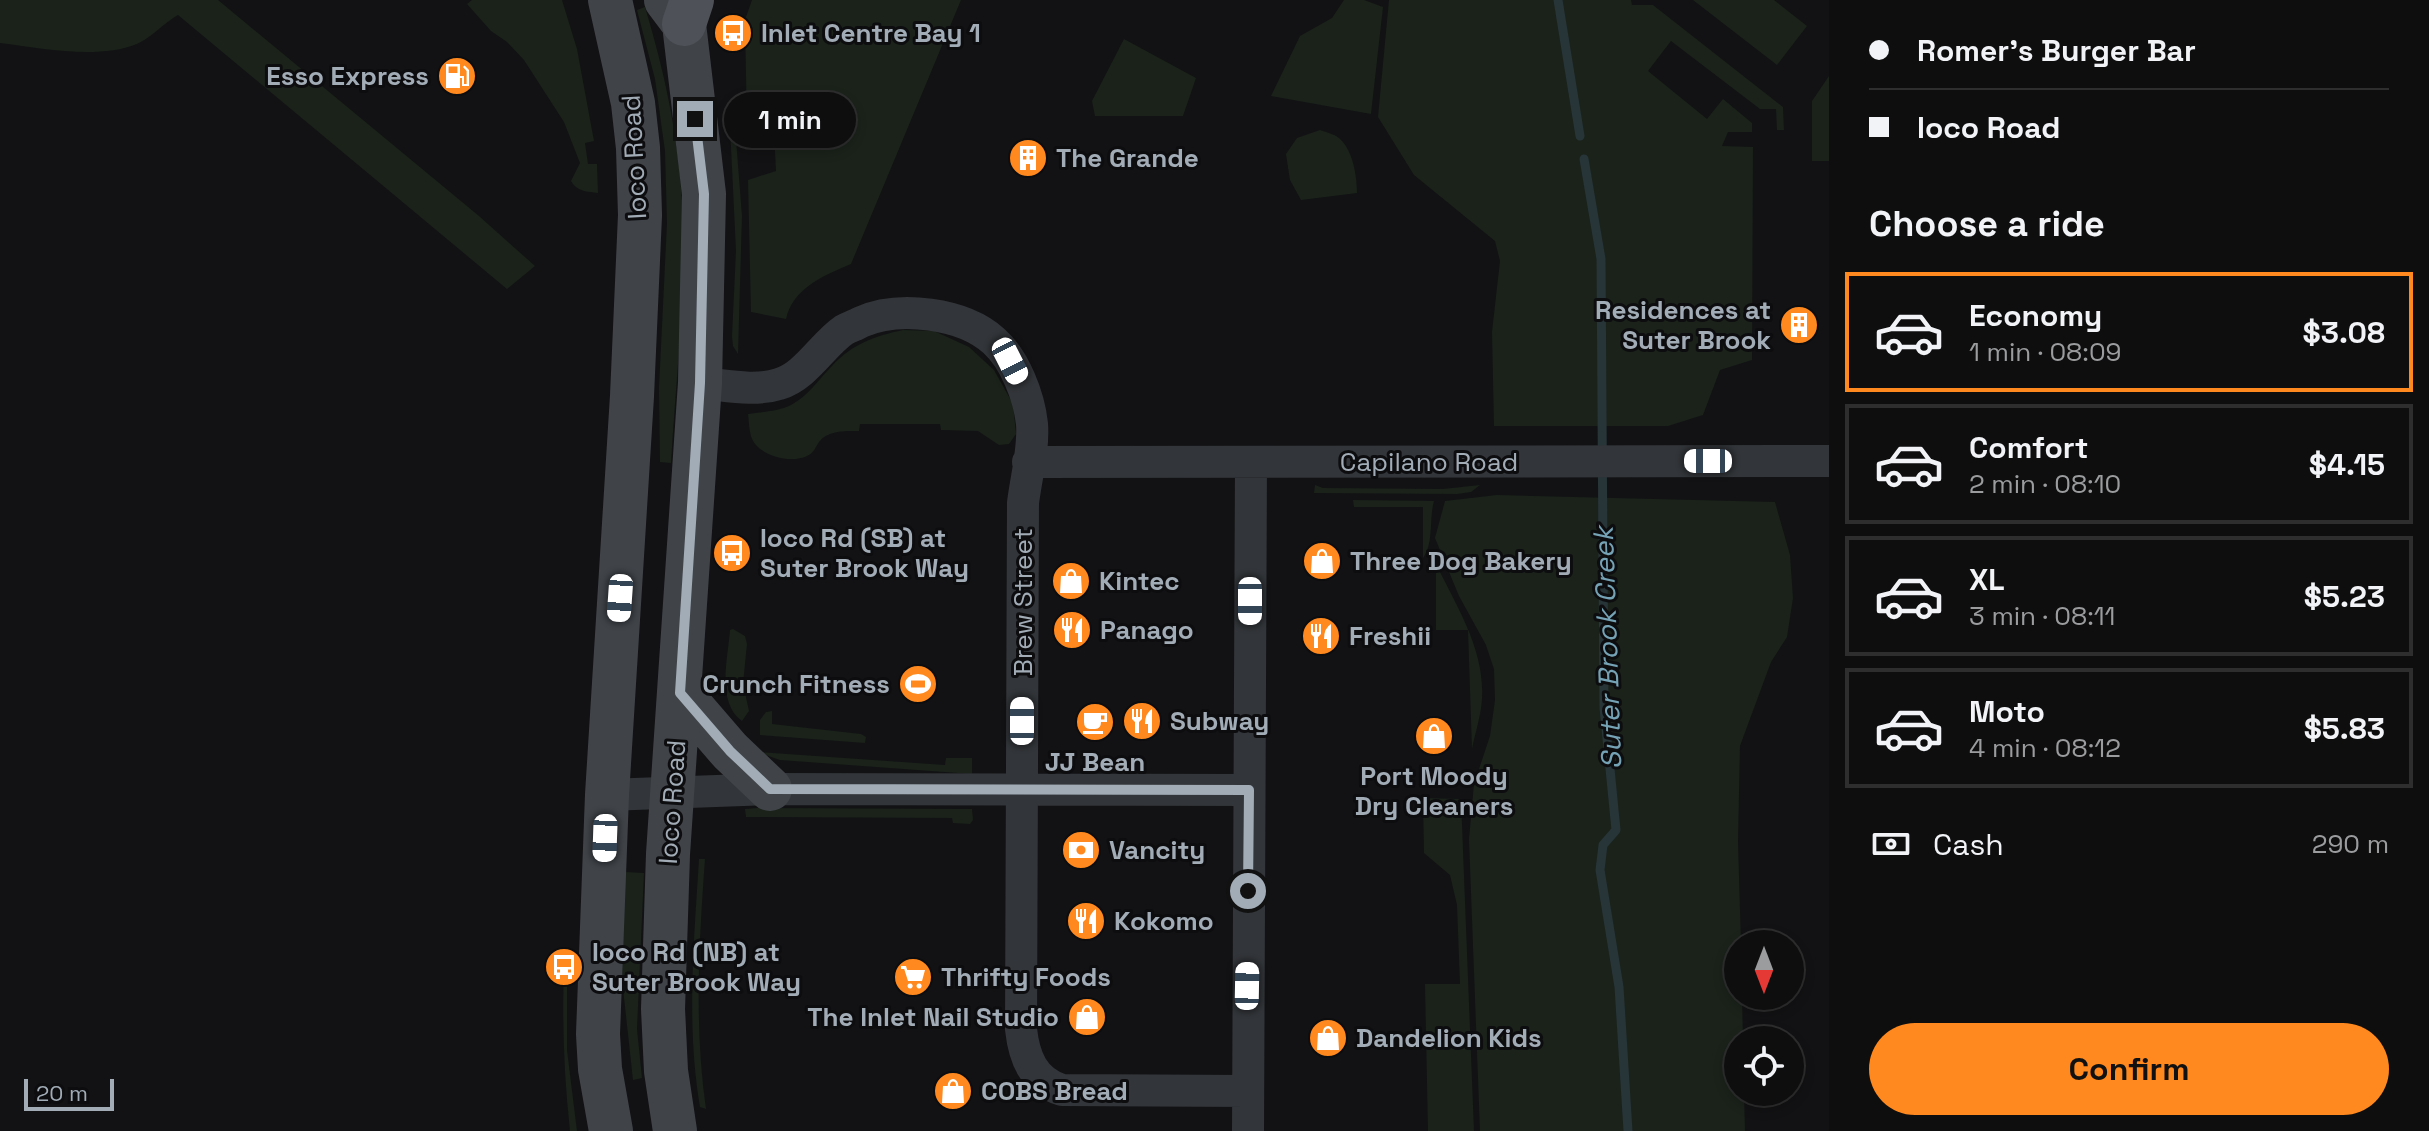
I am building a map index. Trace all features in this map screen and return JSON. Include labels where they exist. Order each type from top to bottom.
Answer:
[{"type":"main road","name":"Ioco Road","points":[[610,0],[633,103],[640,215],[607,795],[598,1034],[600,1069],[611,1131]]},
{"type":"main road","name":"Ioco Road","points":[[675,1131],[666,1071],[663,1009],[672,793],[700,383],[704,194],[681,8]]},
{"type":"main road","points":[[680,693],[730,751],[770,789]]},
{"type":"street","name":"Brew Street","points":[[700,383],[753,388],[781,384],[805,367],[844,330],[891,313],[917,313],[944,318],[994,341],[1010,361],[1025,393],[1032,425],[1023,503],[1021,1029],[1024,1052],[1036,1074],[1056,1088],[1076,1091],[1247,1091]]},
{"type":"street","name":"Capilano Road","points":[[1028,462],[1829,461]]},
{"type":"street","points":[[1248,1131],[1251,462]]},
{"type":"street","points":[[607,795],[770,789],[1249,790]]},
{"type":"shaded area","points":[[0,0],[218,0],[535,266],[507,289],[178,15],[137,44],[104,51],[69,51],[0,43]]},
{"type":"shaded area","points":[[472,0],[562,0],[577,49],[594,141],[585,143],[588,164],[597,164],[598,193],[579,189],[571,181],[580,163],[564,122],[524,60],[491,31],[467,4]]},
{"type":"shaded area","points":[[752,0],[961,0],[851,264],[802,291],[786,319],[751,312],[748,180],[776,171],[774,131],[747,131],[745,20]]},
{"type":"shaded area","points":[[1344,0],[1364,0],[1383,7],[1371,114],[1271,96],[1300,36],[1332,18]]},
{"type":"shaded area","points":[[1389,0],[1631,0],[1632,5],[1653,5],[1783,107],[1784,130],[1777,130],[1776,109],[1760,109],[1671,41],[1648,71],[1707,119],[1723,99],[1752,123],[1752,132],[1728,132],[1722,146],[1753,147],[1752,360],[1720,370],[1703,415],[1668,426],[1494,426],[1492,332],[1500,261],[1495,241],[1414,175],[1378,117]]},
{"type":"shaded area","points":[[1693,0],[1774,0],[1807,26],[1777,65]]},
{"type":"shaded area","points":[[645,7],[669,102],[682,200],[682,299],[671,463],[660,462],[659,388],[667,223],[665,151],[655,79],[637,10]]},
{"type":"shaded area","points":[[1124,39],[1196,78],[1183,116],[1095,116],[1092,101]]},
{"type":"shaded area","points":[[1829,76],[1829,161],[1812,161],[1812,101]]},
{"type":"shaded area","points":[[730,126],[735,126],[742,216],[738,354],[732,336],[736,251]]},
{"type":"shaded area","points":[[1320,130],[1339,138],[1348,149],[1355,171],[1357,193],[1301,200],[1290,180],[1286,154],[1297,138]]},
{"type":"shaded area","points":[[903,330],[934,331],[969,347],[994,370],[1013,404],[1016,434],[1009,444],[999,445],[978,431],[941,430],[940,424],[860,424],[859,431],[827,435],[811,453],[800,458],[776,457],[756,445],[751,436],[748,414],[791,405],[848,352],[874,338]]},
{"type":"shaded area","points":[[1315,485],[1323,488],[1443,489],[1480,485],[1471,492],[1457,494],[1314,493]]},
{"type":"shaded area","points":[[1497,495],[1775,502],[1790,555],[1793,598],[1787,637],[1771,662],[1740,746],[1741,930],[1724,930],[1724,1010],[1742,1010],[1743,1026],[1724,1026],[1724,1106],[1744,1106],[1745,1131],[1480,1131],[1469,839],[1474,784],[1490,736],[1495,700],[1494,669],[1486,645],[1459,596],[1435,538],[1445,501]]},
{"type":"shaded area","points":[[1353,500],[1434,501],[1429,546],[1423,558],[1423,507],[1354,507]]},
{"type":"shaded area","points":[[1436,564],[1468,629],[1479,663],[1482,699],[1472,749],[1468,630],[1436,630]]},
{"type":"shaded area","points":[[730,630],[745,636],[747,644],[743,684],[749,711],[742,721],[734,713],[726,691],[727,653]]},
{"type":"shaded area","points":[[772,711],[772,724],[861,734],[866,737],[865,743],[760,735],[760,720],[766,712]]},
{"type":"shaded area","points":[[757,752],[945,765],[946,758],[972,758],[972,774],[780,760]]},
{"type":"shaded area","points":[[1423,798],[1461,799],[1474,1131],[1428,1131],[1425,984],[1460,984],[1457,905],[1450,875],[1424,853]]},
{"type":"shaded area","points":[[745,809],[972,809],[973,820],[970,824],[953,823],[952,818],[746,817]]},
{"type":"shaded area","points":[[699,859],[705,859],[699,1015],[706,1109],[700,1107],[692,1014]]},
{"type":"shaded area","points":[[625,872],[644,873],[637,1029],[642,1078],[633,1080],[622,979]]},
{"type":"shaded area","points":[[564,967],[567,970],[567,1050],[577,1131],[570,1131],[566,1090]]},
{"type":"waterway","name":"Suter Brook Creek","points":[[1558,0],[1580,136]]},
{"type":"waterway","name":"Suter Brook Creek","points":[[1584,159],[1601,259],[1604,708],[1616,830],[1603,845],[1600,870],[1619,987],[1628,1131]]},
{"type":"place","name":"Inlet Centre Bay 1","points":[[733,33]]},
{"type":"place","name":"Esso Express","points":[[457,76]]},
{"type":"place","name":"The Grande","points":[[1028,158]]},
{"type":"place","name":"Residences at Suter Brook","points":[[1799,325]]},
{"type":"place","name":"Ioco Rd (SB) at Suter Brook Way","points":[[732,553]]},
{"type":"place","name":"Three Dog Bakery","points":[[1322,561]]},
{"type":"place","name":"Kintec","points":[[1071,581]]},
{"type":"place","name":"Panago","points":[[1072,630]]},
{"type":"place","name":"Freshii","points":[[1321,636]]},
{"type":"place","name":"Crunch Fitness","points":[[918,684]]},
{"type":"place","name":"Subway","points":[[1142,721]]},
{"type":"place","name":"JJ Bean","points":[[1095,722]]},
{"type":"place","name":"Port Moody Dry Cleaners","points":[[1434,736]]},
{"type":"place","name":"Vancity","points":[[1081,850]]},
{"type":"place","name":"Kokomo","points":[[1086,921]]},
{"type":"place","name":"Ioco Rd (NB) at Suter Brook Way","points":[[564,967]]},
{"type":"place","name":"Thrifty Foods","points":[[913,977]]},
{"type":"place","name":"The Inlet Nail Studio","points":[[1087,1017]]},
{"type":"place","name":"Dandelion Kids","points":[[1328,1038]]},
{"type":"place","name":"COBS Bread","points":[[953,1091]]},
{"type":"route","points":[[695,119],[704,194],[700,383],[680,693],[730,751],[770,789],[1249,790],[1248,891]]}]
